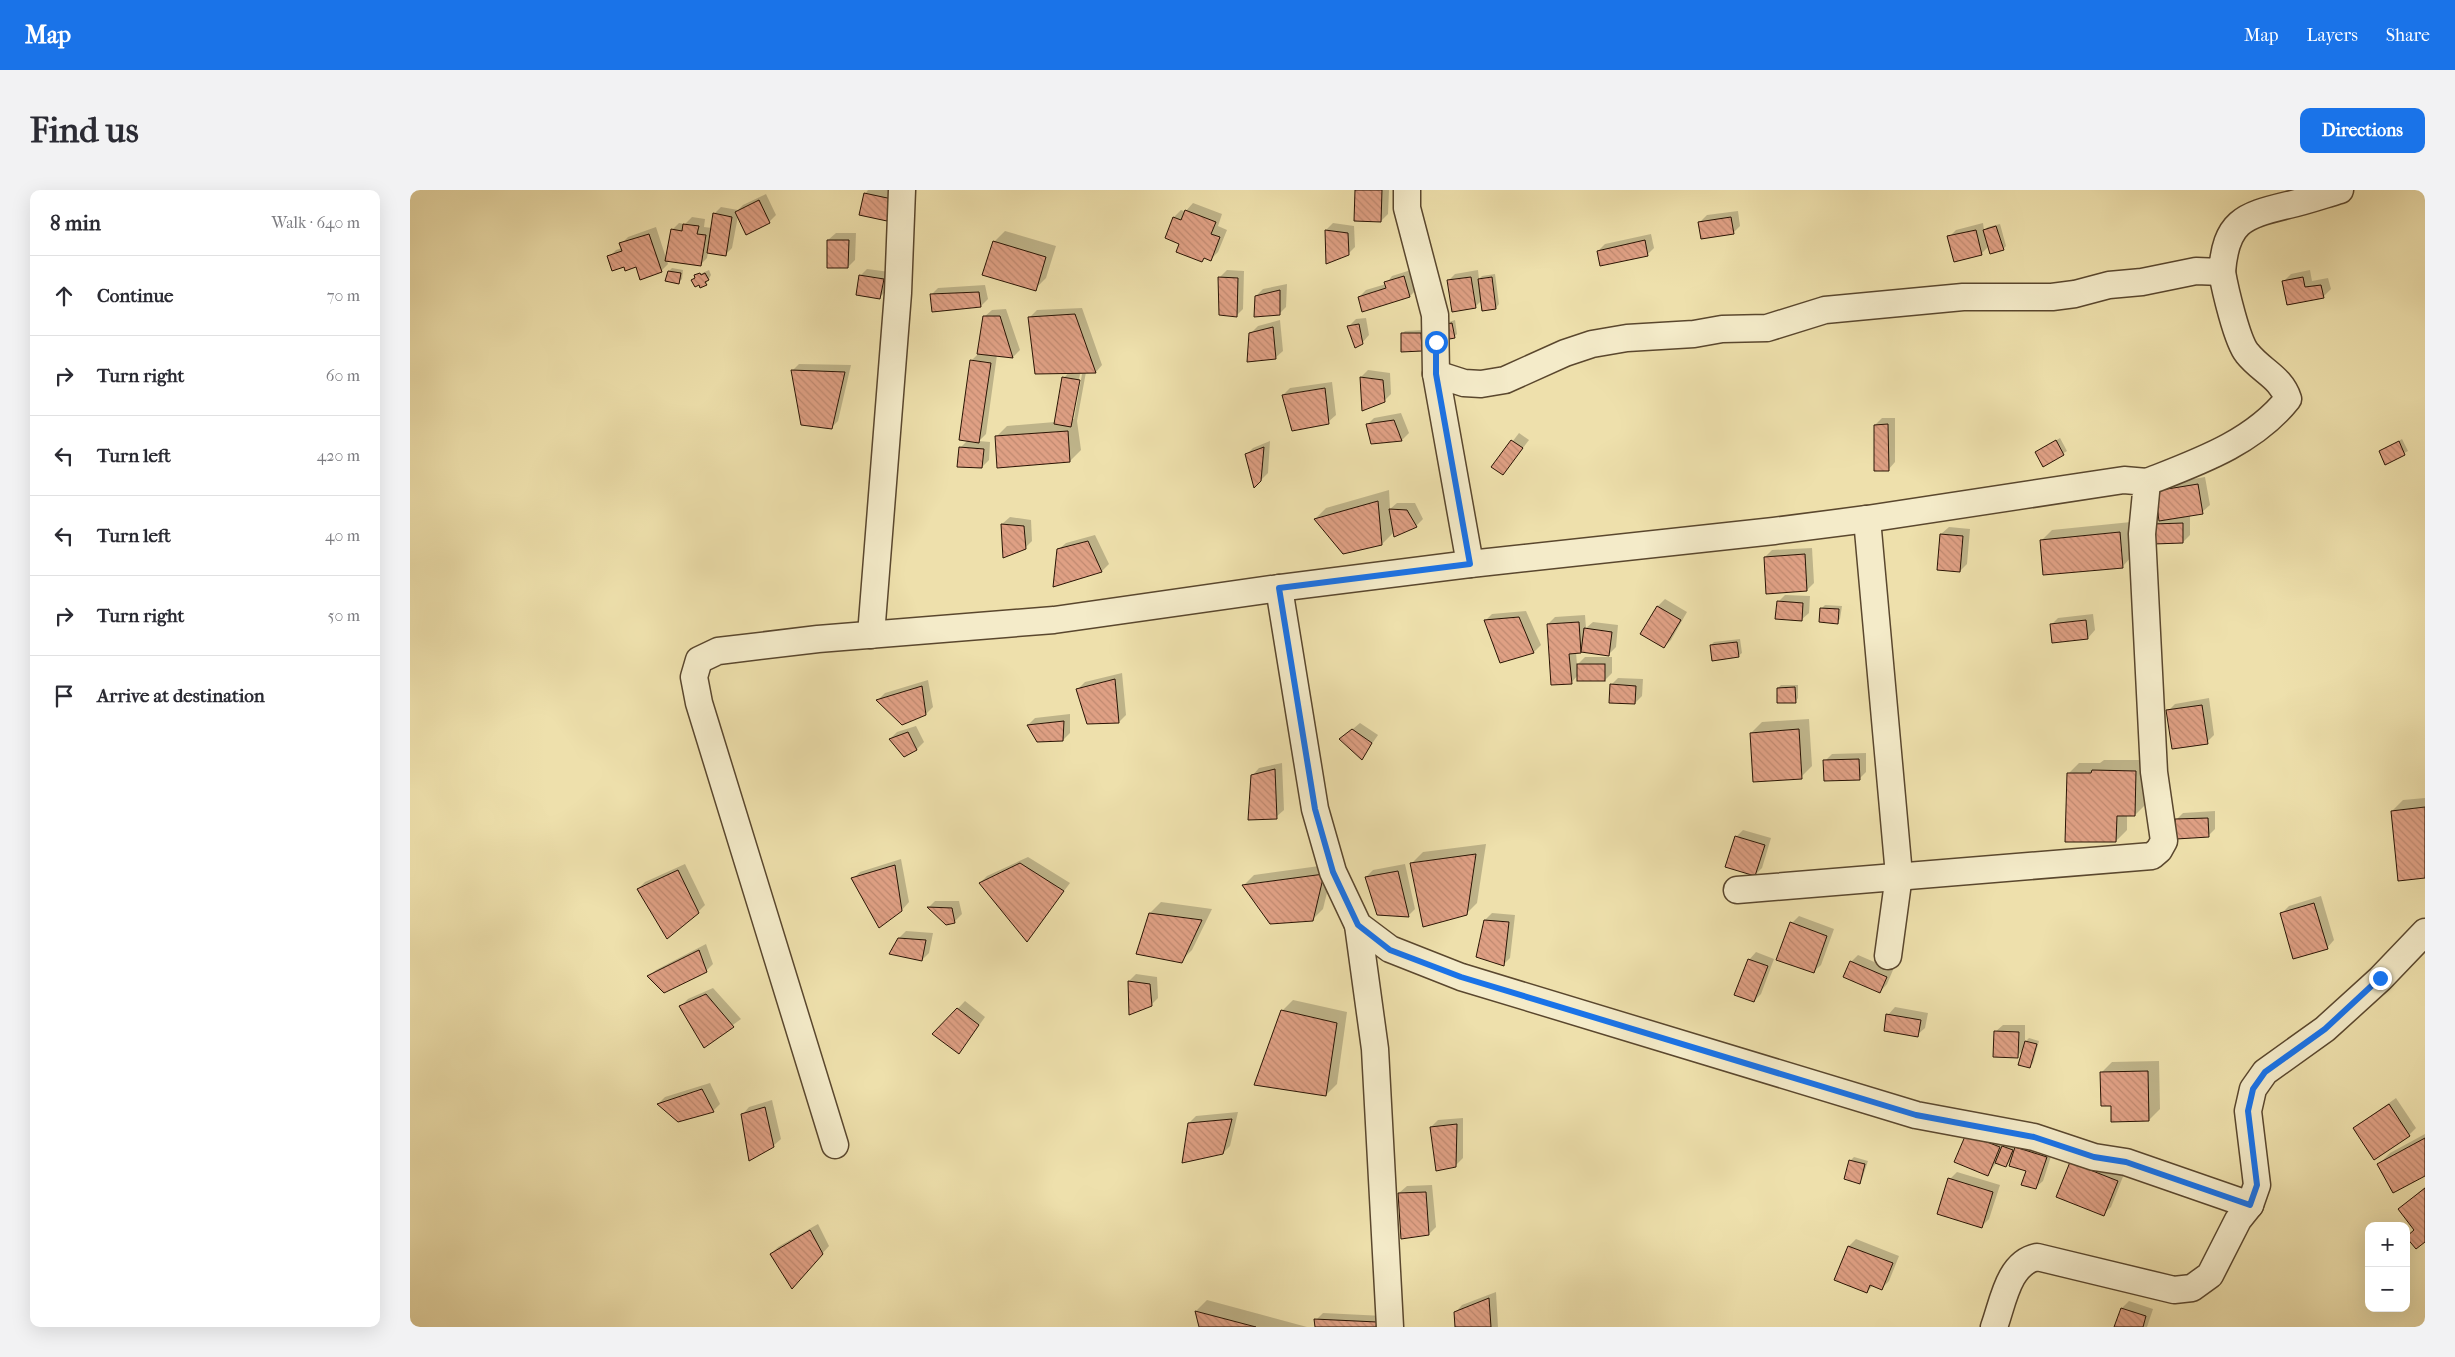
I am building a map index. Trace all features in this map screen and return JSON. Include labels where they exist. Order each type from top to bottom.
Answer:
[{"type":"street","points":[[871,636],[898,294],[902,190]]},
{"type":"street","points":[[1407,190],[1407,208],[1435,315],[1436,374],[1470,564]]},
{"type":"street","points":[[834,1145],[699,703],[694,677],[700,660],[718,651],[1054,620],[1279,588],[1470,564],[1867,519],[2124,480],[2147,482],[2222,452],[2276,414],[2288,398],[2284,386],[2246,353],[2227,297],[2222,272],[2224,247],[2236,227],[2251,214],[2340,190]]},
{"type":"street","points":[[1436,374],[1464,383],[1481,384],[1505,380],[1565,353],[1592,344],[1627,338],[1767,328],[1825,310],[1963,296],[2052,296],[2075,294],[2109,285],[2142,282],[2196,271],[2222,272]]},
{"type":"street","points":[[1738,890],[1899,875],[2152,856],[2160,850],[2164,842],[2154,772],[2142,534],[2147,482]]},
{"type":"street","points":[[1867,519],[1899,875],[1888,956]]},
{"type":"street","points":[[1279,588],[1315,809],[1333,872],[1358,925],[1374,1049],[1390,1327]]},
{"type":"street","points":[[1358,925],[1390,950],[1461,977],[1916,1115],[2034,1137],[2094,1157],[2126,1162],[2250,1205]]},
{"type":"street","points":[[1994,1327],[2016,1269],[2026,1259],[2037,1257],[2174,1290],[2192,1288],[2210,1275],[2238,1220],[2250,1205],[2257,1185],[2248,1111],[2253,1089],[2265,1072],[2325,1029],[2380,978],[2425,932]]},
{"type":"building","points":[[1355,190],[1382,190],[1381,222],[1354,221]]},
{"type":"building","points":[[864,193],[892,199],[887,221],[859,215]]},
{"type":"building","points":[[759,200],[770,223],[746,235],[735,212]]},
{"type":"building","points":[[1185,210],[1216,222],[1211,234],[1220,237],[1211,261],[1204,258],[1202,262],[1176,252],[1179,244],[1165,238],[1173,217],[1181,220]]},
{"type":"building","points":[[713,213],[732,217],[726,256],[707,253]]},
{"type":"building","points":[[1731,217],[1734,234],[1701,239],[1698,222]]},
{"type":"building","points":[[683,224],[699,226],[697,234],[706,235],[701,266],[665,261],[671,229],[682,231]]},
{"type":"building","points":[[1996,226],[2004,250],[1990,254],[1983,230]]},
{"type":"building","points":[[1325,230],[1348,233],[1349,255],[1326,264]]},
{"type":"building","points":[[1976,230],[1982,255],[1954,262],[1947,236]]},
{"type":"building","points":[[649,234],[662,272],[640,280],[636,267],[625,271],[624,267],[612,271],[607,256],[622,251],[619,243]]},
{"type":"building","points":[[827,240],[849,240],[848,268],[827,268]]},
{"type":"building","points":[[1645,240],[1648,256],[1600,266],[1597,251]]},
{"type":"building","points":[[993,241],[1046,257],[1036,291],[982,275]]},
{"type":"building","points":[[668,271],[681,273],[679,284],[665,281]]},
{"type":"building","points":[[700,273],[701,275],[705,273],[709,280],[705,282],[707,285],[700,288],[699,285],[695,287],[691,280],[695,278],[694,275]]},
{"type":"building","points":[[859,275],[884,279],[880,299],[856,295]]},
{"type":"building","points":[[1404,276],[1410,297],[1362,312],[1358,297],[1386,288],[1384,282]]},
{"type":"building","points":[[1218,277],[1238,278],[1237,317],[1219,315]]},
{"type":"building","points":[[1471,277],[1476,308],[1452,312],[1447,280]]},
{"type":"building","points":[[1492,277],[1496,309],[1482,311],[1478,279]]},
{"type":"building","points":[[2303,277],[2305,287],[2321,285],[2324,298],[2287,305],[2282,281]]},
{"type":"building","points":[[1280,290],[1280,315],[1254,317],[1255,296]]},
{"type":"building","points":[[979,292],[981,307],[932,312],[930,294]]},
{"type":"building","points":[[1075,314],[1096,373],[1035,374],[1028,317]]},
{"type":"building","points":[[983,316],[1000,316],[1013,358],[977,354]]},
{"type":"building","points":[[1452,323],[1455,338],[1444,340],[1441,325]]},
{"type":"building","points":[[1359,324],[1363,344],[1355,348],[1347,326]]},
{"type":"building","points":[[1273,327],[1276,359],[1247,362],[1249,333]]},
{"type":"building","points":[[1401,333],[1421,333],[1422,351],[1401,352]]},
{"type":"building","points":[[970,360],[991,363],[979,443],[959,440]]},
{"type":"building","points":[[791,370],[845,372],[832,429],[801,425]]},
{"type":"building","points":[[1062,377],[1080,380],[1071,427],[1054,424]]},
{"type":"building","points":[[1360,377],[1383,380],[1385,402],[1362,411]]},
{"type":"building","points":[[1325,388],[1329,424],[1292,431],[1282,395]]},
{"type":"building","points":[[1394,420],[1402,441],[1371,444],[1366,424]]},
{"type":"building","points":[[1888,424],[1889,471],[1874,471],[1874,425]]},
{"type":"building","points":[[1068,431],[1070,462],[997,468],[995,436]]},
{"type":"building","points":[[1511,440],[1523,448],[1503,475],[1491,467]]},
{"type":"building","points":[[2056,440],[2064,455],[2043,467],[2035,452]]},
{"type":"building","points":[[2399,441],[2405,455],[2385,465],[2379,451]]},
{"type":"building","points":[[959,447],[984,449],[982,468],[957,467]]},
{"type":"building","points":[[1264,447],[1261,481],[1254,488],[1245,454]]},
{"type":"building","points":[[2198,484],[2203,514],[2159,521],[2155,491]]},
{"type":"building","points":[[1378,501],[1382,545],[1343,554],[1314,519]]},
{"type":"building","points":[[1389,509],[1407,510],[1417,527],[1394,537]]},
{"type":"building","points":[[2183,523],[2183,543],[2153,544],[2153,524]]},
{"type":"building","points":[[1001,524],[1024,526],[1026,549],[1003,558]]},
{"type":"building","points":[[2120,532],[2123,568],[2043,575],[2040,540]]},
{"type":"building","points":[[1940,534],[1963,536],[1960,572],[1937,570]]},
{"type":"building","points":[[1088,541],[1102,572],[1053,587],[1057,549]]},
{"type":"building","points":[[1805,554],[1807,591],[1766,594],[1764,557]]},
{"type":"building","points":[[1777,601],[1803,603],[1802,621],[1775,619]]},
{"type":"building","points":[[1657,606],[1681,620],[1664,648],[1640,634]]},
{"type":"building","points":[[1820,608],[1839,609],[1838,624],[1819,622]]},
{"type":"building","points":[[1519,617],[1534,653],[1500,663],[1484,620]]},
{"type":"building","points":[[2086,620],[2088,639],[2052,643],[2050,624]]},
{"type":"building","points":[[1579,622],[1581,653],[1569,654],[1572,684],[1551,685],[1547,624]]},
{"type":"building","points":[[1584,628],[1612,632],[1609,656],[1581,652]]},
{"type":"building","points":[[1737,642],[1739,657],[1712,661],[1710,645]]},
{"type":"building","points":[[1577,664],[1605,664],[1605,681],[1577,681]]},
{"type":"building","points":[[1115,679],[1119,723],[1087,724],[1076,689]]},
{"type":"building","points":[[1610,684],[1636,686],[1635,704],[1609,703]]},
{"type":"building","points":[[922,686],[926,715],[902,725],[876,700]]},
{"type":"building","points":[[1795,687],[1796,703],[1777,703],[1777,688]]},
{"type":"building","points":[[2202,705],[2208,744],[2172,749],[2166,710]]},
{"type":"building","points":[[1064,721],[1063,741],[1037,742],[1027,725]]},
{"type":"building","points":[[1352,729],[1372,743],[1362,760],[1339,739]]},
{"type":"building","points":[[1799,729],[1802,779],[1753,782],[1750,733]]},
{"type":"building","points":[[908,732],[917,750],[904,757],[889,739]]},
{"type":"building","points":[[1859,759],[1860,780],[1824,781],[1823,760]]},
{"type":"building","points":[[1275,769],[1277,819],[1248,820],[1251,775]]},
{"type":"building","points":[[2092,770],[2136,771],[2135,816],[2117,816],[2116,842],[2065,842],[2067,773],[2091,773]]},
{"type":"building","points":[[2425,807],[2425,878],[2398,881],[2391,811]]},
{"type":"building","points":[[2208,818],[2209,837],[2176,839],[2175,819]]},
{"type":"building","points":[[1735,836],[1765,845],[1755,876],[1725,867]]},
{"type":"building","points":[[1476,854],[1467,915],[1423,927],[1410,863]]},
{"type":"building","points":[[1020,863],[1064,891],[1027,942],[979,883]]},
{"type":"building","points":[[895,865],[902,911],[879,928],[851,878]]},
{"type":"building","points":[[678,870],[699,913],[667,939],[637,889]]},
{"type":"building","points":[[1398,871],[1409,917],[1377,915],[1365,877]]},
{"type":"building","points":[[1324,874],[1313,921],[1270,924],[1242,885]]},
{"type":"building","points":[[2314,903],[2328,949],[2293,959],[2280,913]]},
{"type":"building","points":[[927,907],[952,908],[955,923],[946,925]]},
{"type":"building","points":[[1149,913],[1202,920],[1182,963],[1136,954]]},
{"type":"building","points":[[1484,920],[1509,922],[1504,966],[1476,957]]},
{"type":"building","points":[[1790,922],[1827,936],[1814,973],[1776,960]]},
{"type":"building","points":[[898,938],[926,940],[922,961],[889,954]]},
{"type":"building","points":[[699,950],[707,972],[664,993],[647,976]]},
{"type":"building","points":[[1748,959],[1768,966],[1754,1002],[1734,995]]},
{"type":"building","points":[[1850,961],[1887,977],[1880,993],[1843,977]]},
{"type":"building","points":[[1128,981],[1150,984],[1152,1006],[1129,1015]]},
{"type":"building","points":[[706,994],[734,1027],[704,1048],[679,1006]]},
{"type":"building","points":[[957,1008],[979,1025],[959,1054],[932,1034]]},
{"type":"building","points":[[1281,1010],[1337,1023],[1326,1096],[1254,1085]]},
{"type":"building","points":[[1886,1014],[1921,1020],[1918,1037],[1884,1031]]},
{"type":"building","points":[[1994,1031],[2019,1032],[2018,1058],[1993,1057]]},
{"type":"building","points":[[2025,1041],[2037,1044],[2030,1068],[2018,1065]]},
{"type":"building","points":[[2148,1071],[2149,1121],[2111,1122],[2111,1106],[2101,1106],[2100,1072]]},
{"type":"building","points":[[702,1089],[714,1112],[678,1122],[657,1104]]},
{"type":"building","points":[[2389,1104],[2410,1136],[2374,1160],[2353,1128]]},
{"type":"building","points":[[765,1107],[774,1147],[749,1161],[741,1114]]},
{"type":"building","points":[[1232,1119],[1223,1154],[1182,1163],[1188,1123]]},
{"type":"building","points":[[1457,1124],[1456,1167],[1436,1171],[1430,1127]]},
{"type":"building","points":[[1966,1134],[2000,1147],[1988,1176],[1954,1162]]},
{"type":"building","points":[[2425,1138],[2425,1176],[2393,1193],[2377,1164]]},
{"type":"building","points":[[2002,1146],[2013,1150],[2006,1167],[1995,1163]]},
{"type":"building","points":[[2015,1147],[2047,1157],[2036,1189],[2021,1185],[2026,1171],[2009,1166]]},
{"type":"building","points":[[1849,1160],[1865,1164],[1860,1184],[1844,1179]]},
{"type":"building","points":[[2070,1162],[2118,1181],[2104,1216],[2056,1197]]},
{"type":"building","points":[[1948,1178],[1993,1192],[1982,1228],[1937,1214]]},
{"type":"building","points":[[2425,1188],[2425,1242],[2416,1249],[2410,1242],[2410,1234],[2414,1230],[2410,1222],[2408,1222],[2398,1209]]},
{"type":"building","points":[[1426,1192],[1429,1235],[1401,1239],[1398,1193]]},
{"type":"building","points":[[810,1230],[823,1254],[792,1289],[770,1254]]},
{"type":"building","points":[[1848,1246],[1893,1263],[1882,1290],[1870,1285],[1867,1293],[1834,1280]]},
{"type":"building","points":[[1489,1298],[1491,1327],[1455,1327],[1454,1312]]},
{"type":"building","points":[[2121,1308],[2146,1316],[2143,1327],[2114,1327]]},
{"type":"building","points":[[1195,1311],[1256,1327],[1199,1327]]},
{"type":"building","points":[[1314,1319],[1377,1322],[1376,1327],[1315,1327]]},
{"type":"route","points":[[1436,342],[1436,374],[1470,564],[1279,588],[1315,809],[1333,872],[1358,925],[1390,950],[1461,977],[1916,1115],[2034,1137],[2094,1157],[2126,1162],[2250,1205],[2257,1185],[2248,1111],[2253,1089],[2265,1072],[2325,1029],[2380,978]]}]
